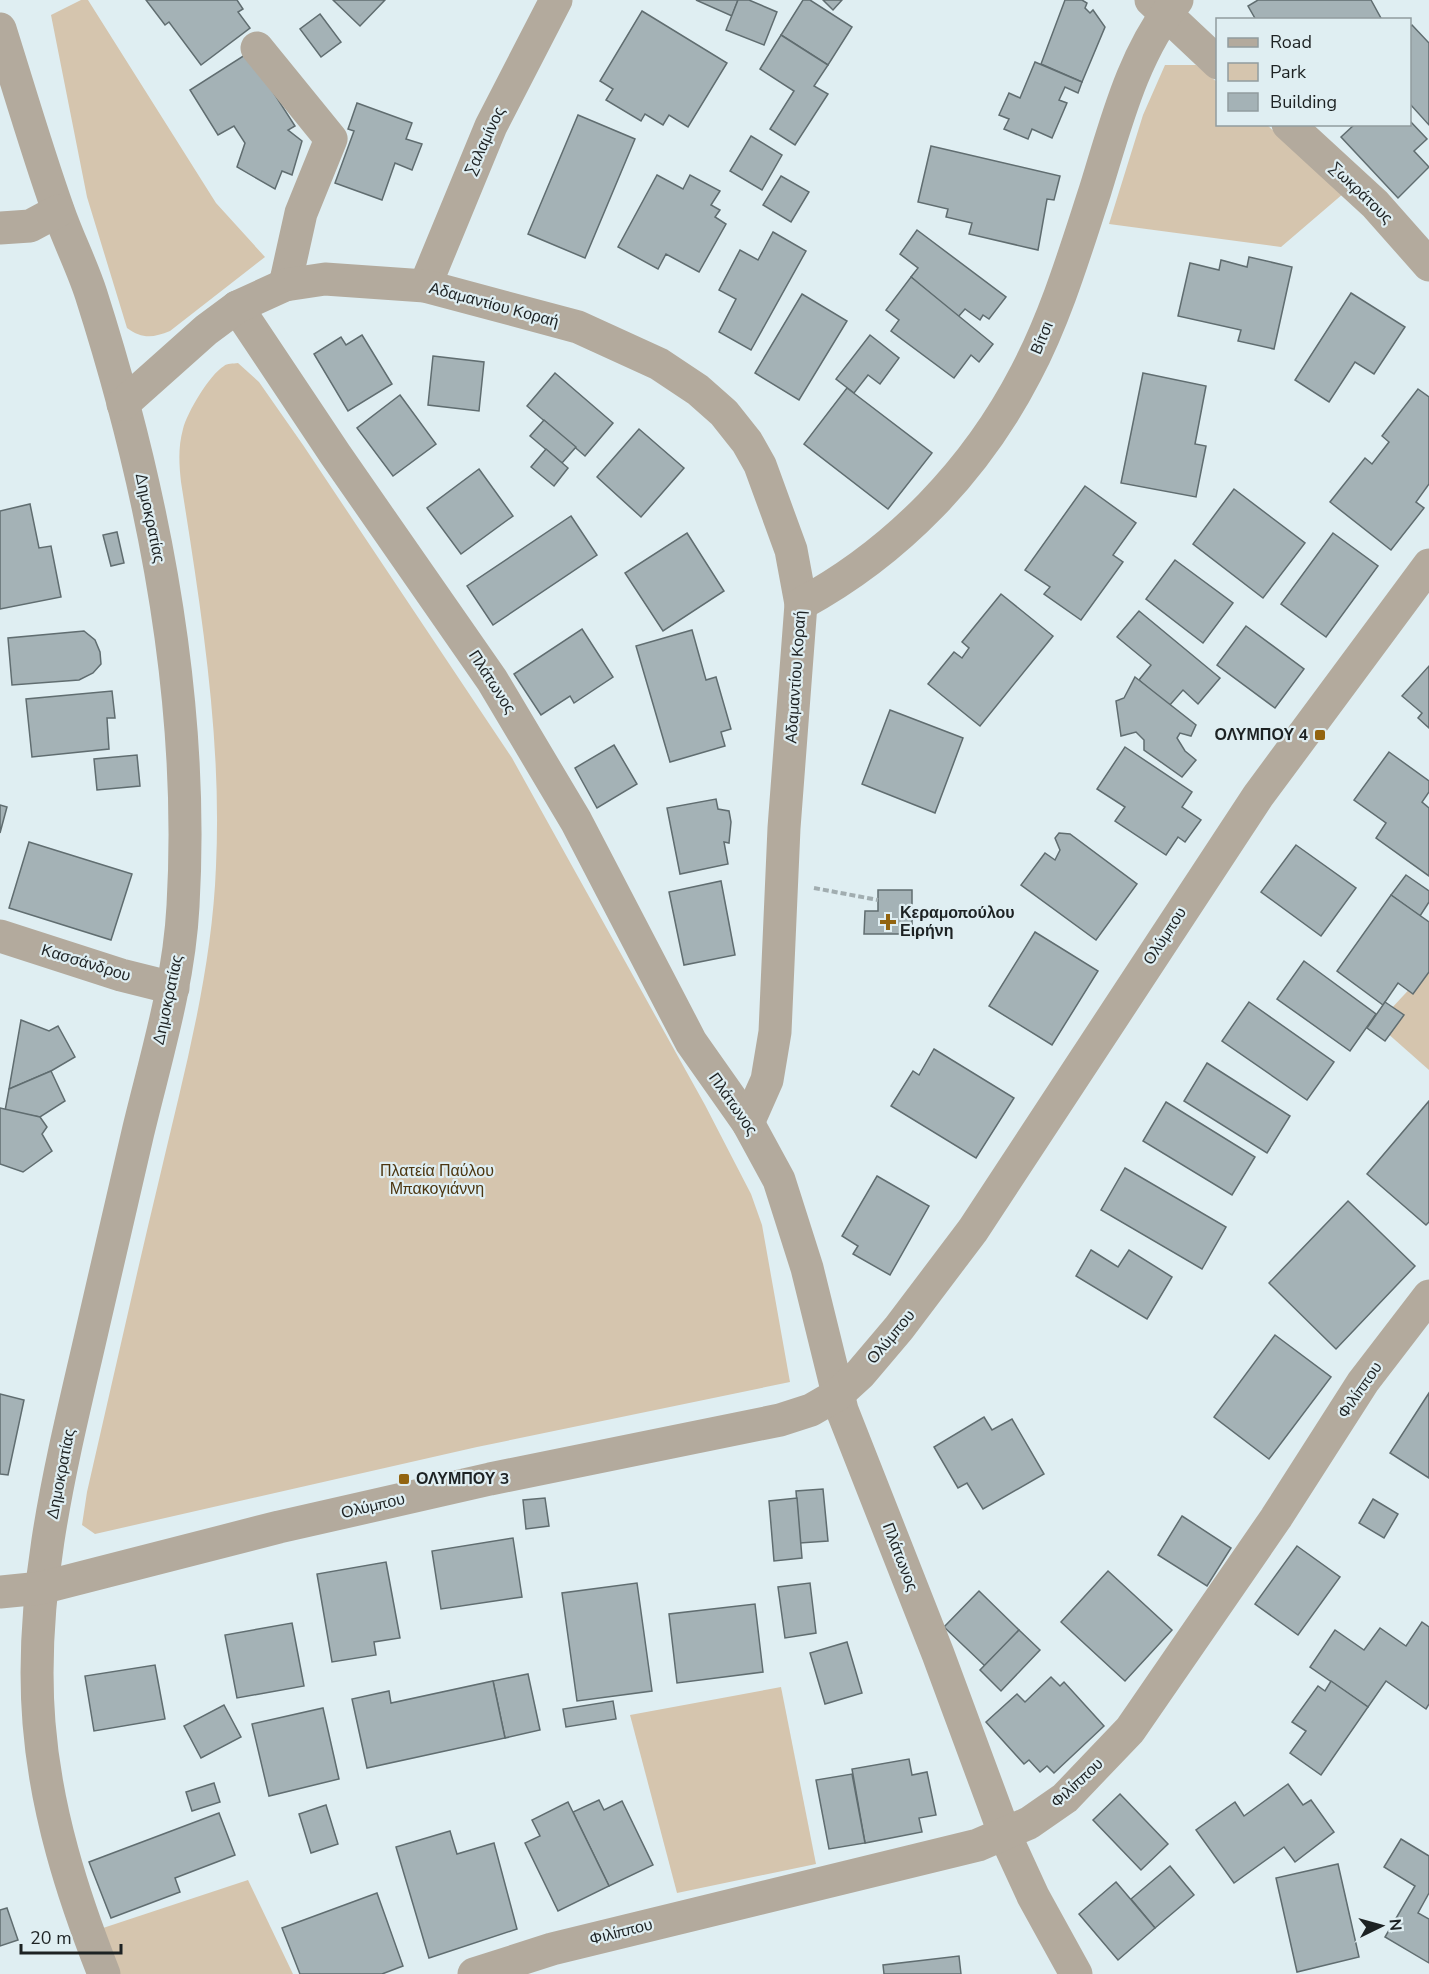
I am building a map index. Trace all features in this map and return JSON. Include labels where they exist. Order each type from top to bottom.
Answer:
[{"type":"street","name":"Σαλαμίνος","points":[[425,286],[491,126],[556,0]]},
{"type":"street","points":[[1165,5],[1216,61]]},
{"type":"street","name":"Βίτσι","points":[[801,604],[851,574],[906,531],[957,476],[1011,399],[1025,375],[1048,324],[1076,248],[1123,103],[1165,5]]},
{"type":"street","name":"Δημοκρατίας","points":[[0,29],[58,211],[90,291],[123,404],[158,550],[177,696],[184,811],[182,929],[173,988],[69,1433],[41,1588],[37,1691],[48,1791],[66,1871],[104,1974]]},
{"type":"street","points":[[257,48],[330,139],[301,213],[285,285]]},
{"type":"street","name":"Σωκράτους","points":[[1290,126],[1375,204],[1429,265]]},
{"type":"street","points":[[0,228],[30,226],[58,211]]},
{"type":"street","name":"Αδαμαντίου Κοραή","points":[[123,404],[206,330],[237,307],[285,285],[325,279],[425,286],[578,327],[641,354],[699,390],[734,425],[760,465],[791,550],[801,604],[771,1062],[763,1093],[748,1123]]},
{"type":"street","name":"Πλάτωνος","points":[[237,307],[335,454],[492,680],[576,821],[694,1047],[748,1123],[779,1180],[793,1220],[837,1395],[1005,1835],[1033,1896],[1076,1974]]},
{"type":"street","name":"Ολύμπου","points":[[0,1592],[41,1588],[390,1502],[780,1420],[811,1410],[837,1395],[860,1374],[899,1328],[973,1230],[1258,796],[1429,565]]},
{"type":"street","name":"Κασσάνδρου","points":[[0,936],[121,975],[173,988]]},
{"type":"street","name":"Φιλίππου","points":[[474,1974],[552,1949],[978,1845],[1029,1823],[1065,1798],[1130,1730],[1276,1518],[1363,1382],[1429,1296]]},
{"type":"path","points":[[782,882],[878,900]]},
{"type":"green space","points":[[81,0],[88,0],[216,203],[265,257],[170,331],[158,335],[143,336],[127,328],[87,197],[51,15]]},
{"type":"green space","points":[[1165,65],[1196,65],[1216,81],[1216,126],[1268,126],[1344,193],[1281,247],[1109,224],[1143,115]]},
{"type":"green space","name":"Πλατεία Παύλου Μπακογιάννη","points":[[238,363],[259,382],[303,445],[512,758],[705,1105],[751,1194],[762,1225],[790,1382],[477,1447],[95,1534],[82,1525],[87,1492],[187,1064],[203,985],[213,906],[217,818],[213,721],[196,577],[181,482],[180,442],[189,414],[205,386],[225,365]]},
{"type":"green space","points":[[1429,968],[1429,1070],[1377,1024]]},
{"type":"green space","points":[[781,1687],[816,1864],[677,1893],[630,1715]]},
{"type":"green space","points":[[248,1880],[293,1974],[119,1974],[100,1929]]},
{"type":"building","points":[[146,0],[237,0],[243,9],[238,12],[250,28],[201,65],[169,22],[165,25]]},
{"type":"building","points":[[333,0],[385,0],[360,26]]},
{"type":"building","points":[[696,0],[738,0],[732,16]]},
{"type":"building","points":[[738,0],[749,0],[777,12],[764,45],[726,30]]},
{"type":"building","points":[[803,0],[810,0],[852,27],[828,65],[781,35]]},
{"type":"building","points":[[823,0],[842,0],[833,10]]},
{"type":"building","points":[[1065,0],[1082,0],[1087,3],[1085,8],[1090,13],[1093,10],[1105,27],[1082,82],[1041,64]]},
{"type":"building","points":[[1258,0],[1371,0],[1381,18],[1255,18],[1248,6]]},
{"type":"building","points":[[642,11],[727,63],[688,127],[669,115],[663,125],[645,114],[641,121],[606,100],[613,89],[600,81]]},
{"type":"building","points":[[320,14],[341,42],[321,57],[300,29]]},
{"type":"building","points":[[1411,26],[1429,43],[1429,125],[1411,105]]},
{"type":"building","points":[[781,35],[828,65],[814,86],[828,94],[795,145],[770,129],[794,91],[760,69]]},
{"type":"building","points":[[248,53],[295,126],[288,130],[302,141],[292,175],[282,171],[275,189],[237,167],[245,143],[234,126],[218,135],[190,90]]},
{"type":"building","points":[[1035,62],[1082,82],[1078,93],[1065,87],[1059,100],[1067,103],[1052,138],[1032,129],[1028,139],[1004,129],[1009,119],[999,115],[1009,93],[1020,98]]},
{"type":"building","points":[[357,103],[412,123],[406,139],[422,144],[412,170],[395,163],[382,200],[335,183],[354,131],[348,129]]},
{"type":"building","points":[[578,115],[635,139],[585,258],[528,234]]},
{"type":"building","points":[[1411,122],[1427,139],[1414,151],[1429,167],[1398,198],[1341,137],[1353,126],[1411,126]]},
{"type":"building","points":[[751,136],[782,155],[762,190],[730,171]]},
{"type":"building","points":[[931,146],[1060,176],[1054,200],[1047,199],[1038,250],[969,234],[972,223],[946,217],[948,209],[918,202]]},
{"type":"building","points":[[657,175],[683,189],[690,175],[720,191],[711,205],[720,210],[715,217],[726,224],[699,272],[666,254],[658,269],[618,247]]},
{"type":"building","points":[[781,176],[809,192],[791,222],[763,205]]},
{"type":"building","points":[[917,230],[1006,297],[989,319],[983,315],[980,320],[965,309],[958,317],[911,277],[918,268],[900,254]]},
{"type":"building","points":[[773,232],[806,251],[751,350],[719,332],[736,299],[719,290],[740,250],[758,260]]},
{"type":"building","points":[[1249,257],[1292,267],[1274,349],[1238,341],[1241,330],[1178,316],[1190,263],[1219,270],[1221,260],[1247,267]]},
{"type":"building","points":[[911,277],[993,344],[979,362],[971,355],[954,378],[891,331],[899,320],[886,310]]},
{"type":"building","points":[[1351,293],[1405,327],[1374,374],[1355,362],[1329,402],[1295,380]]},
{"type":"building","points":[[802,294],[847,321],[799,400],[755,373]]},
{"type":"building","points":[[362,335],[392,384],[348,411],[314,354],[341,337],[346,345]]},
{"type":"building","points":[[870,335],[899,358],[880,384],[868,375],[854,393],[836,379]]},
{"type":"building","points":[[433,356],[484,362],[479,411],[428,405]]},
{"type":"building","points":[[555,373],[613,423],[585,456],[527,406]]},
{"type":"building","points":[[1143,373],[1206,386],[1195,444],[1206,446],[1196,497],[1121,483]]},
{"type":"building","points":[[847,388],[932,453],[888,509],[804,444]]},
{"type":"building","points":[[1418,389],[1429,397],[1429,484],[1416,502],[1424,508],[1391,550],[1330,502],[1365,458],[1372,464],[1389,442],[1382,436]]},
{"type":"building","points":[[400,395],[436,444],[393,476],[357,428]]},
{"type":"building","points":[[544,420],[576,447],[562,463],[530,436]]},
{"type":"building","points":[[639,429],[684,468],[641,517],[597,477]]},
{"type":"building","points":[[546,449],[568,468],[554,486],[531,467]]},
{"type":"building","points":[[479,469],[513,516],[461,554],[427,508]]},
{"type":"building","points":[[1085,486],[1136,523],[1113,555],[1123,562],[1081,620],[1044,594],[1050,587],[1025,570]]},
{"type":"building","points":[[1234,489],[1305,543],[1263,598],[1193,544]]},
{"type":"building","points":[[30,504],[39,548],[51,546],[61,597],[0,609],[0,511]]},
{"type":"building","points":[[571,516],[597,555],[493,625],[467,586]]},
{"type":"building","points":[[117,532],[124,563],[111,566],[103,535]]},
{"type":"building","points":[[687,533],[724,591],[663,631],[625,573]]},
{"type":"building","points":[[1333,533],[1378,566],[1326,637],[1281,604]]},
{"type":"building","points":[[1175,560],[1233,603],[1203,643],[1146,599]]},
{"type":"building","points":[[1001,594],[1053,636],[980,726],[928,684],[954,652],[962,658],[969,648],[962,642]]},
{"type":"building","points":[[1139,611],[1220,678],[1198,704],[1183,690],[1169,706],[1139,680],[1151,665],[1117,637]]},
{"type":"building","points":[[1246,626],[1304,669],[1275,708],[1217,665]]},
{"type":"building","points":[[582,629],[613,677],[574,703],[570,696],[541,715],[514,674]]},
{"type":"building","points":[[692,630],[706,680],[716,677],[731,729],[721,732],[725,746],[670,762],[636,646]]},
{"type":"building","points":[[84,631],[95,640],[100,652],[101,664],[93,673],[79,680],[12,685],[8,638]]},
{"type":"building","points":[[1429,666],[1429,728],[1418,718],[1422,713],[1402,696]]},
{"type":"building","points":[[1135,677],[1196,725],[1191,736],[1180,733],[1177,738],[1185,751],[1196,760],[1182,777],[1144,750],[1144,740],[1136,732],[1121,736],[1116,701],[1124,698]]},
{"type":"building","points":[[112,691],[115,718],[107,718],[109,749],[32,757],[26,699]]},
{"type":"building","points":[[890,710],[963,738],[935,813],[862,784]]},
{"type":"building","points":[[614,745],[637,784],[597,808],[575,768]]},
{"type":"building","points":[[1125,747],[1192,792],[1182,807],[1201,820],[1185,842],[1178,837],[1166,855],[1115,821],[1125,807],[1097,789]]},
{"type":"building","points":[[1389,752],[1429,781],[1429,792],[1422,802],[1429,808],[1429,876],[1376,838],[1386,823],[1354,800]]},
{"type":"building","points":[[137,755],[140,786],[97,790],[94,759]]},
{"type":"building","points":[[716,799],[718,809],[729,811],[731,822],[729,843],[724,842],[728,864],[680,874],[667,808]]},
{"type":"building","points":[[0,805],[7,807],[0,833]]},
{"type":"building","points":[[1059,833],[1070,834],[1137,884],[1096,940],[1021,885],[1045,853],[1055,860],[1060,850],[1055,838]]},
{"type":"building","points":[[29,842],[132,874],[111,940],[9,908]]},
{"type":"building","points":[[1296,845],[1356,888],[1321,936],[1261,892]]},
{"type":"building","points":[[1406,875],[1429,891],[1429,902],[1420,916],[1391,895]]},
{"type":"building","points":[[721,881],[735,955],[684,965],[669,892]]},
{"type":"building","name":"Κεραμοπούλου Ειρήνη","points":[[878,890],[912,890],[912,934],[864,934],[865,911],[878,911]]},
{"type":"building","points":[[1391,895],[1429,922],[1429,972],[1413,994],[1398,983],[1383,1005],[1337,971]]},
{"type":"building","points":[[1035,932],[1098,971],[1052,1045],[989,1006]]},
{"type":"building","points":[[1304,961],[1376,1014],[1350,1051],[1277,999]]},
{"type":"building","points":[[1249,1002],[1334,1062],[1307,1100],[1222,1041]]},
{"type":"building","points":[[1385,1002],[1404,1015],[1385,1041],[1367,1028]]},
{"type":"building","points":[[21,1020],[49,1031],[58,1026],[75,1057],[51,1071],[9,1089]]},
{"type":"building","points":[[934,1049],[1014,1098],[976,1158],[891,1106],[913,1071],[919,1075]]},
{"type":"building","points":[[1207,1063],[1290,1116],[1267,1153],[1184,1101]]},
{"type":"building","points":[[51,1071],[65,1101],[40,1117],[5,1111],[9,1089]]},
{"type":"building","points":[[1429,1101],[1429,1222],[1426,1225],[1367,1174]]},
{"type":"building","points":[[1166,1102],[1255,1157],[1232,1195],[1143,1141]]},
{"type":"building","points":[[0,1108],[40,1117],[47,1127],[42,1134],[52,1151],[23,1172],[0,1164]]},
{"type":"building","points":[[1125,1168],[1226,1227],[1202,1269],[1101,1210]]},
{"type":"building","points":[[877,1176],[929,1206],[890,1275],[853,1254],[858,1246],[842,1236]]},
{"type":"building","points":[[1348,1201],[1415,1266],[1336,1349],[1269,1283]]},
{"type":"building","points":[[1091,1250],[1118,1267],[1129,1250],[1172,1277],[1147,1319],[1076,1276]]},
{"type":"building","points":[[1275,1335],[1331,1377],[1269,1459],[1214,1417]]},
{"type":"building","points":[[1429,1393],[1429,1478],[1390,1453]]},
{"type":"building","points":[[0,1394],[24,1400],[8,1475],[0,1474]]},
{"type":"building","points":[[984,1417],[992,1430],[1012,1419],[1044,1474],[983,1509],[967,1483],[958,1488],[934,1447]]},
{"type":"building","points":[[823,1489],[828,1541],[800,1543],[796,1491]]},
{"type":"building","points":[[545,1498],[549,1526],[526,1529],[523,1500]]},
{"type":"building","points":[[797,1498],[802,1558],[774,1561],[769,1501]]},
{"type":"building","points":[[1373,1499],[1398,1514],[1384,1538],[1359,1523]]},
{"type":"building","points":[[1182,1516],[1231,1548],[1207,1586],[1158,1555]]},
{"type":"building","points":[[513,1538],[522,1597],[441,1609],[432,1551]]},
{"type":"building","points":[[1297,1546],[1340,1577],[1298,1635],[1255,1604]]},
{"type":"building","points":[[386,1562],[400,1638],[374,1642],[376,1655],[332,1662],[317,1574]]},
{"type":"building","points":[[1108,1571],[1172,1630],[1125,1681],[1061,1622]]},
{"type":"building","points":[[637,1583],[652,1691],[577,1701],[562,1593]]},
{"type":"building","points":[[810,1583],[816,1633],[785,1638],[778,1587]]},
{"type":"building","points":[[979,1591],[1019,1630],[985,1666],[944,1627]]},
{"type":"building","points":[[755,1604],[763,1672],[677,1683],[669,1614]]},
{"type":"building","points":[[1422,1622],[1429,1627],[1429,1704],[1426,1709],[1386,1681],[1368,1707],[1310,1667],[1335,1630],[1364,1650],[1380,1628],[1406,1646]]},
{"type":"building","points":[[292,1623],[304,1686],[237,1698],[225,1635]]},
{"type":"building","points":[[1019,1630],[1040,1650],[1001,1691],[980,1670]]},
{"type":"building","points":[[847,1642],[862,1693],[825,1704],[810,1653]]},
{"type":"building","points":[[155,1665],[165,1719],[94,1731],[85,1676]]},
{"type":"building","points":[[528,1674],[540,1730],[505,1738],[493,1681]]},
{"type":"building","points":[[1051,1677],[1060,1686],[1064,1682],[1104,1726],[1054,1773],[1047,1766],[1040,1772],[1029,1760],[1024,1764],[986,1722],[1017,1694],[1025,1702]]},
{"type":"building","points":[[493,1681],[505,1738],[367,1768],[352,1699],[389,1691],[391,1703]]},
{"type":"building","points":[[1331,1681],[1368,1707],[1321,1775],[1290,1753],[1306,1731],[1292,1722],[1318,1686],[1325,1691]]},
{"type":"building","points":[[613,1701],[616,1719],[566,1727],[563,1709]]},
{"type":"building","points":[[224,1705],[241,1737],[201,1758],[184,1726]]},
{"type":"building","points":[[323,1708],[339,1779],[269,1796],[252,1724]]},
{"type":"building","points":[[909,1759],[912,1775],[927,1772],[936,1815],[919,1818],[922,1832],[865,1843],[852,1769]]},
{"type":"building","points":[[852,1774],[865,1843],[829,1849],[816,1780]]},
{"type":"building","points":[[214,1783],[220,1802],[192,1811],[186,1792]]},
{"type":"building","points":[[1288,1784],[1303,1805],[1311,1800],[1334,1832],[1295,1862],[1284,1847],[1234,1883],[1196,1830],[1235,1802],[1244,1816]]},
{"type":"building","points":[[1120,1794],[1168,1844],[1141,1870],[1093,1820]]},
{"type":"building","points":[[599,1800],[604,1810],[622,1801],[653,1865],[609,1886],[573,1812]]},
{"type":"building","points":[[568,1802],[609,1886],[558,1911],[525,1843],[540,1836],[532,1820]]},
{"type":"building","points":[[326,1805],[338,1844],[311,1853],[299,1814]]},
{"type":"building","points":[[219,1813],[235,1855],[175,1878],[180,1892],[111,1918],[89,1862]]},
{"type":"building","points":[[450,1831],[457,1854],[494,1843],[517,1929],[429,1958],[396,1847]]},
{"type":"building","points":[[1401,1839],[1429,1856],[1429,1893],[1418,1913],[1429,1919],[1429,1963],[1385,1937],[1415,1886],[1384,1867]]},
{"type":"building","points":[[1338,1864],[1359,1957],[1297,1972],[1276,1878]]},
{"type":"building","points":[[1170,1866],[1194,1895],[1155,1928],[1131,1899]]},
{"type":"building","points":[[1116,1882],[1155,1928],[1118,1960],[1079,1914]]},
{"type":"building","points":[[377,1893],[403,1966],[382,1974],[300,1974],[282,1928]]},
{"type":"building","points":[[7,1908],[18,1940],[0,1946],[0,1910]]},
{"type":"building","points":[[959,1956],[961,1974],[884,1974],[883,1965]]},
{"type":"place","name":"ΟΛΥΜΠΟΥ 4","points":[[1320,735]]},
{"type":"place","name":"Κεραμοπούλου Ειρήνη","points":[[888,922]]},
{"type":"place","name":"ΟΛΥΜΠΟΥ 3","points":[[404,1479]]}]
